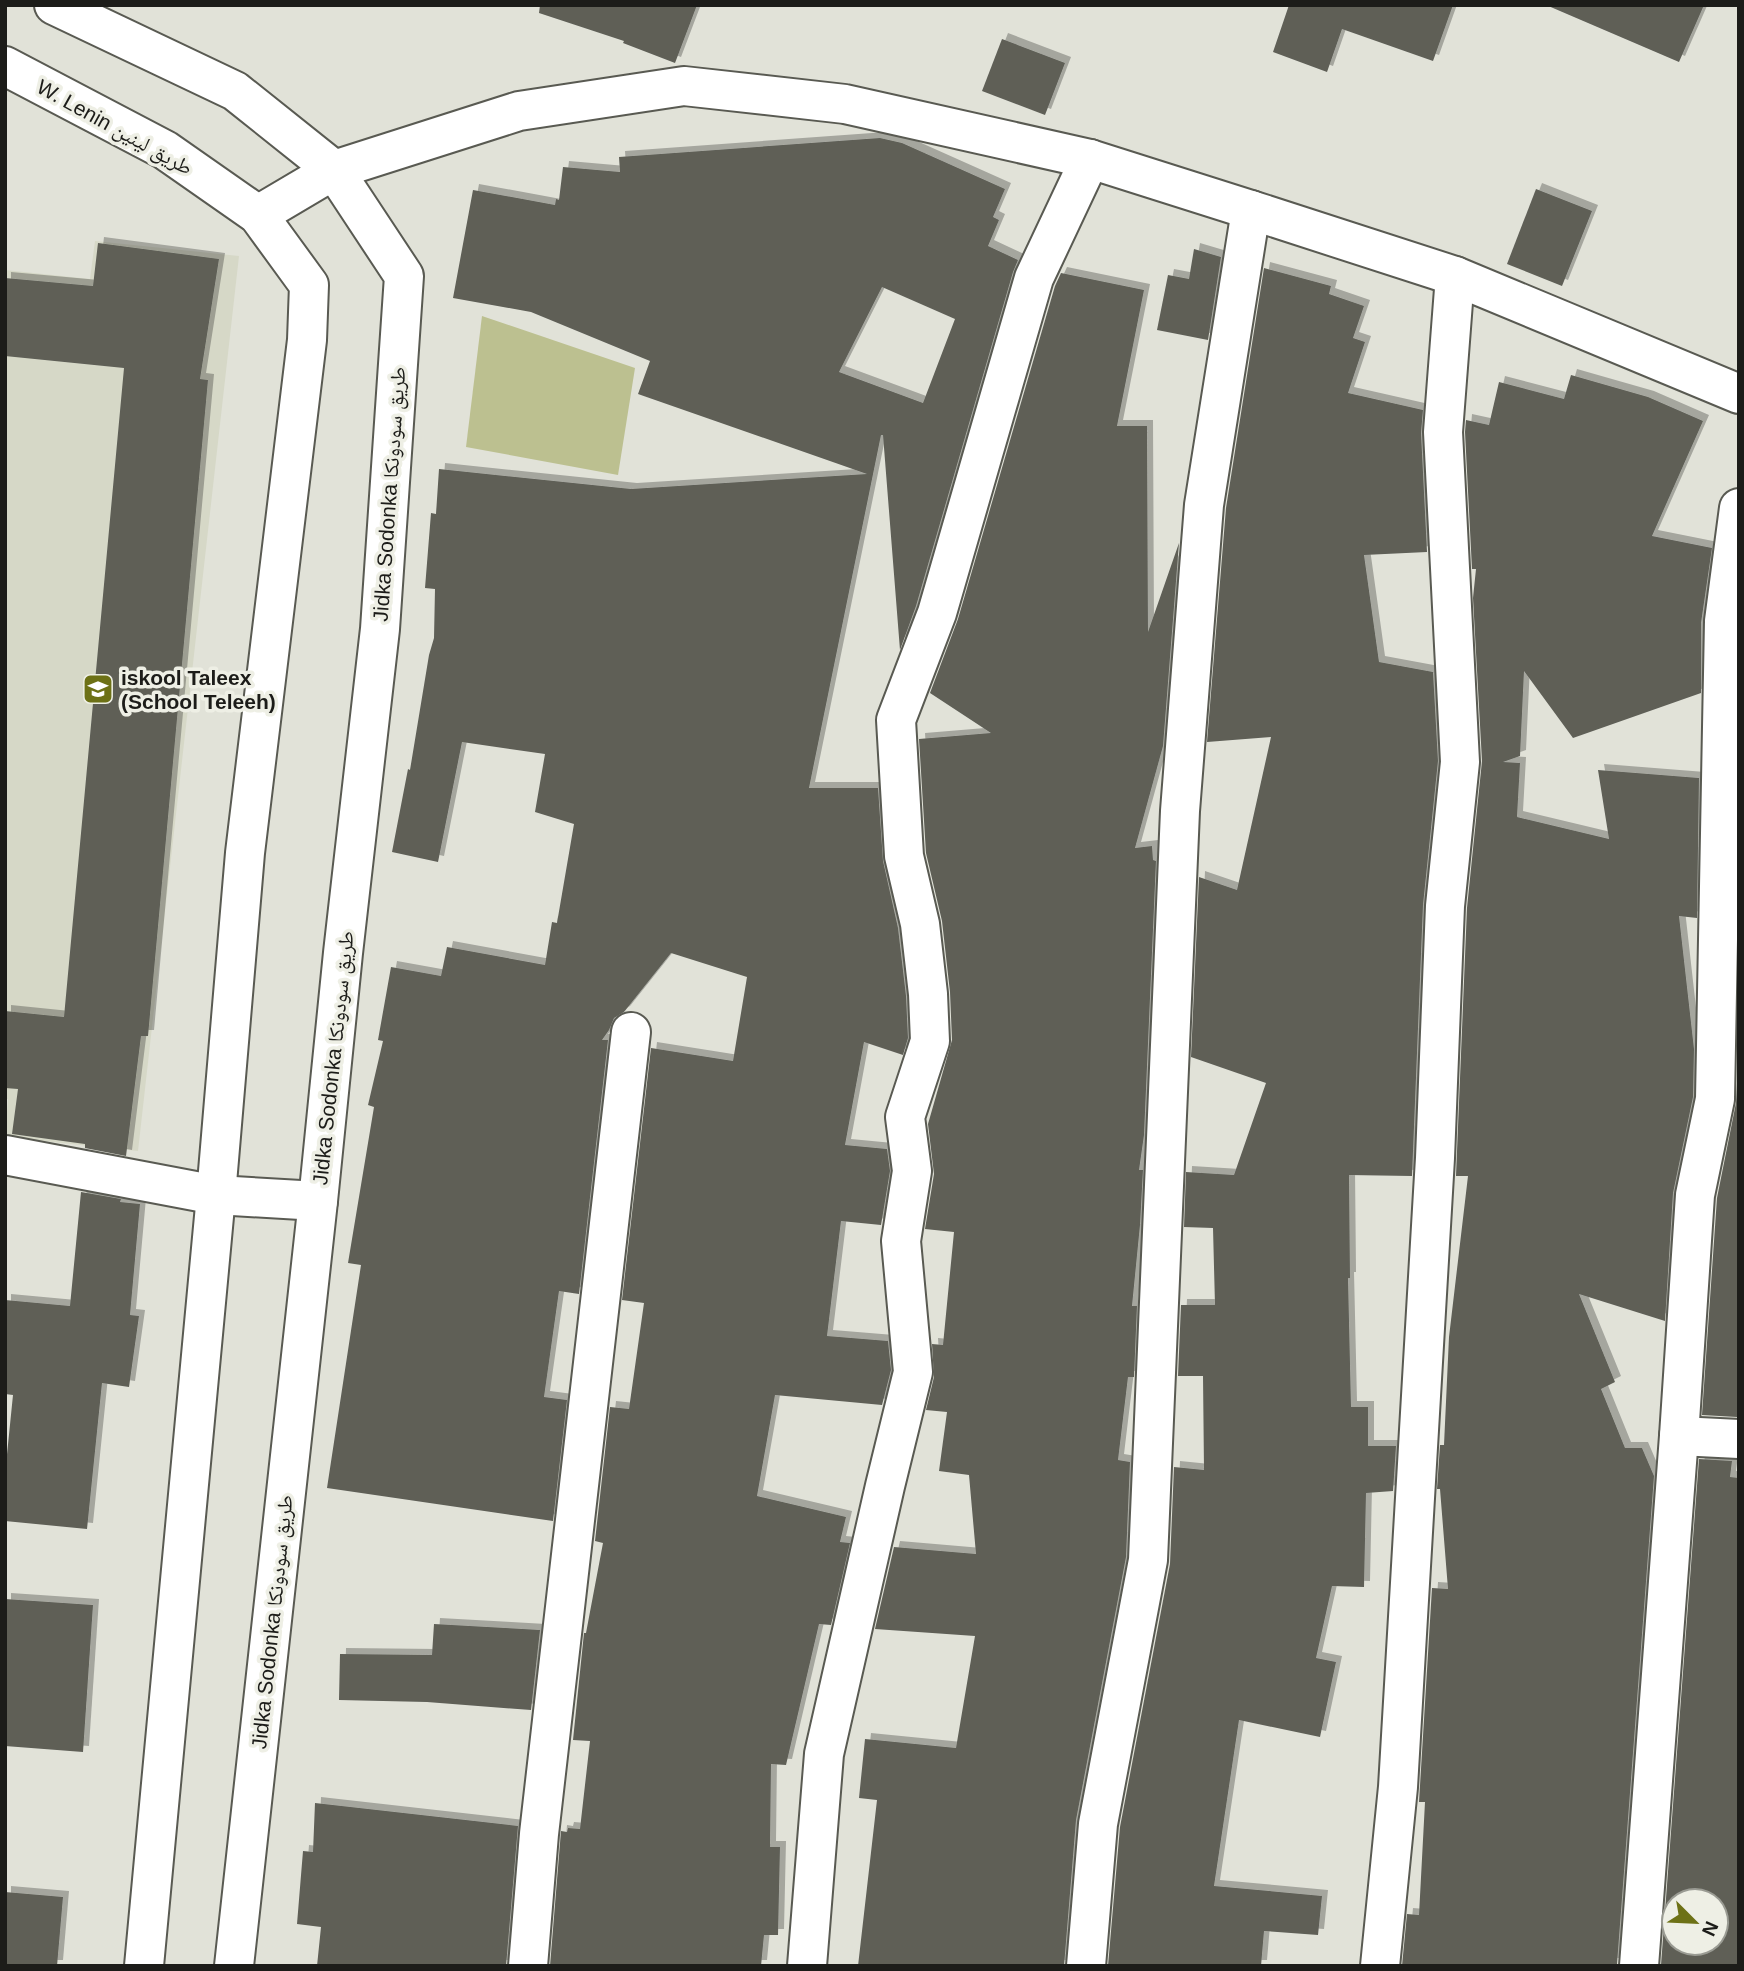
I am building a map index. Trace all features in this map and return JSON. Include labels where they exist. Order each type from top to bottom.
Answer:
[{"type":"street","points":[[54,5],[235,91],[334,170]]},
{"type":"street","name":"W. Lenin طريق لينين","points":[[5,66],[165,150],[258,215]]},
{"type":"street","points":[[144,1966],[245,853],[307,340],[309,285],[258,215],[334,170],[519,111],[684,86],[845,104],[1090,159],[1455,276],[1739,394]]},
{"type":"street","points":[[807,1966],[824,1754],[913,1372],[901,1241],[912,1171],[905,1117],[930,1041],[920,924],[903,844],[896,720],[937,613],[1034,278],[1090,159]]},
{"type":"street","name":"Jidka Sodonka طريق سودونكا","points":[[234,1966],[380,629],[404,276],[334,170]]},
{"type":"street","points":[[1086,1966],[1098,1824],[1148,1560],[1181,797],[1204,505],[1251,210]]},
{"type":"street","points":[[1380,1966],[1398,1787],[1435,1158],[1445,906],[1460,762],[1443,432],[1455,276]]},
{"type":"street","points":[[1639,1966],[1695,1195],[1715,1099],[1724,621],[1739,508]]},
{"type":"street","points":[[528,1966],[539,1834],[631,1032]]},
{"type":"street","points":[[5,1155],[216,1195],[318,1201]]},
{"type":"street","points":[[1679,1436],[1739,1439]]},
{"type":"shaded area","name":"iskool Taleex (School Teleeh)","points":[[95,241],[239,256],[138,1151],[5,1137],[8,1099],[5,1099],[5,270],[90,279]]},
{"type":"green space","points":[[482,316],[635,368],[618,475],[466,447]]},
{"type":"building","points":[[540,5],[697,5],[675,63],[623,43],[624,41],[539,13]]},
{"type":"building","points":[[1289,5],[1453,5],[1433,61],[1342,29],[1327,72],[1273,52]]},
{"type":"building","points":[[1546,5],[1704,5],[1679,62]]},
{"type":"building","points":[[1002,39],[1065,63],[1045,115],[982,91]]},
{"type":"building","points":[[880,138],[902,143],[1005,189],[993,217],[999,220],[988,246],[1018,260],[916,606],[900,650],[881,435],[809,788],[878,788],[883,861],[898,928],[908,1038],[903,1055],[864,1042],[845,1145],[887,1149],[890,1171],[881,1225],[841,1221],[827,1336],[888,1341],[891,1370],[882,1405],[775,1395],[757,1496],[846,1517],[840,1542],[850,1543],[831,1625],[819,1624],[786,1765],[771,1764],[770,1847],[780,1847],[778,1935],[764,1935],[761,1966],[550,1966],[561,1831],[567,1832],[568,1828],[580,1829],[590,1741],[573,1740],[584,1633],[603,1543],[595,1541],[610,1407],[629,1409],[644,1303],[622,1300],[651,1048],[733,1061],[747,977],[671,953],[624,1012],[614,1018],[602,1040],[608,1040],[579,1294],[559,1291],[544,1397],[567,1400],[553,1521],[327,1488],[361,1265],[348,1263],[374,1107],[368,1105],[383,1041],[378,1040],[391,967],[441,976],[447,947],[545,965],[552,922],[557,923],[574,824],[535,812],[545,754],[462,742],[438,862],[392,852],[434,638],[435,589],[425,588],[431,513],[436,514],[439,469],[631,489],[867,474],[638,394],[650,361],[531,312],[453,298],[473,190],[555,205],[556,199],[559,200],[563,167],[620,172],[619,157]],"holes":[[[882,287],[955,319],[923,403],[839,372]]]},
{"type":"building","points":[[1536,189],[1592,211],[1562,286],[1507,264]]},
{"type":"building","points":[[98,243],[219,259],[200,379],[208,380],[148,1036],[141,1036],[126,1156],[85,1148],[85,1144],[12,1134],[18,1089],[5,1088],[5,1011],[64,1017],[124,368],[5,356],[5,278],[93,286]]},
{"type":"building","points":[[1194,249],[1221,257],[1208,340],[1157,330],[1168,275],[1189,279]]},
{"type":"building","points":[[1264,268],[1331,286],[1329,294],[1364,306],[1353,338],[1365,342],[1348,393],[1423,410],[1421,433],[1427,552],[1364,555],[1379,662],[1433,672],[1438,761],[1423,905],[1412,1176],[1349,1175],[1351,1407],[1368,1407],[1368,1446],[1396,1446],[1393,1491],[1366,1493],[1364,1587],[1332,1586],[1316,1658],[1336,1662],[1320,1737],[1239,1720],[1214,1886],[1322,1896],[1318,1935],[1264,1931],[1261,1966],[1108,1966],[1120,1827],[1170,1564],[1174,1467],[1204,1470],[1203,1376],[1178,1376],[1181,1305],[1215,1305],[1213,1228],[1184,1227],[1186,1172],[1234,1175],[1266,1083],[1191,1057],[1199,877],[1237,890],[1271,737],[1207,742],[1226,508]]},
{"type":"building","points":[[1061,273],[1144,290],[1117,426],[1147,426],[1148,632],[1179,543],[1163,746],[1135,848],[1152,846],[1153,860],[1156,861],[1144,1135],[1139,1170],[1143,1170],[1132,1306],[1137,1306],[1134,1377],[1128,1377],[1118,1460],[1130,1462],[1126,1557],[1076,1820],[1064,1966],[858,1966],[877,1800],[859,1798],[865,1739],[956,1748],[975,1636],[875,1629],[894,1547],[976,1554],[969,1475],[939,1471],[947,1412],[926,1410],[934,1377],[932,1344],[943,1345],[954,1232],[925,1229],[934,1174],[928,1124],[952,1040],[942,921],[926,853],[919,739],[991,733],[930,693],[958,619]]},
{"type":"building","points":[[1571,375],[1648,397],[1703,421],[1652,536],[1712,548],[1701,623],[1701,693],[1573,738],[1524,671],[1520,756],[1503,762],[1520,763],[1517,817],[1609,839],[1598,770],[1699,778],[1697,918],[1679,916],[1694,1049],[1693,1097],[1673,1193],[1665,1321],[1579,1294],[1615,1382],[1601,1389],[1625,1448],[1642,1448],[1654,1476],[1617,1964],[1402,1966],[1407,1914],[1419,1915],[1425,1802],[1419,1802],[1432,1588],[1448,1589],[1440,1489],[1437,1489],[1440,1445],[1444,1445],[1449,1337],[1468,1176],[1456,1176],[1467,908],[1482,761],[1473,598],[1476,569],[1472,569],[1466,420],[1489,425],[1499,382],[1564,399]]},
{"type":"building","points":[[1737,1083],[1737,1417],[1702,1415],[1717,1198],[1736,1103]]},
{"type":"building","points":[[81,1192],[140,1204],[130,1315],[139,1316],[129,1387],[102,1383],[87,1529],[5,1521],[5,1474],[13,1395],[5,1394],[5,1300],[70,1306]]},
{"type":"building","points":[[1699,1459],[1732,1461],[1730,1477],[1739,1478],[1739,1966],[1661,1965],[1662,1957],[1730,1957],[1730,1887],[1667,1887]]},
{"type":"building","points":[[5,1599],[93,1605],[83,1752],[5,1746]]},
{"type":"building","points":[[434,1624],[540,1630],[531,1710],[427,1702],[339,1700],[340,1654],[432,1655]]},
{"type":"building","points":[[315,1803],[518,1826],[506,1966],[317,1966],[321,1927],[297,1924],[303,1851],[313,1852]]},
{"type":"building","points":[[5,1892],[63,1897],[57,1966],[5,1966]]},
{"type":"place","name":"iskool Taleex (School Teleeh)","points":[[98,689]]}]
